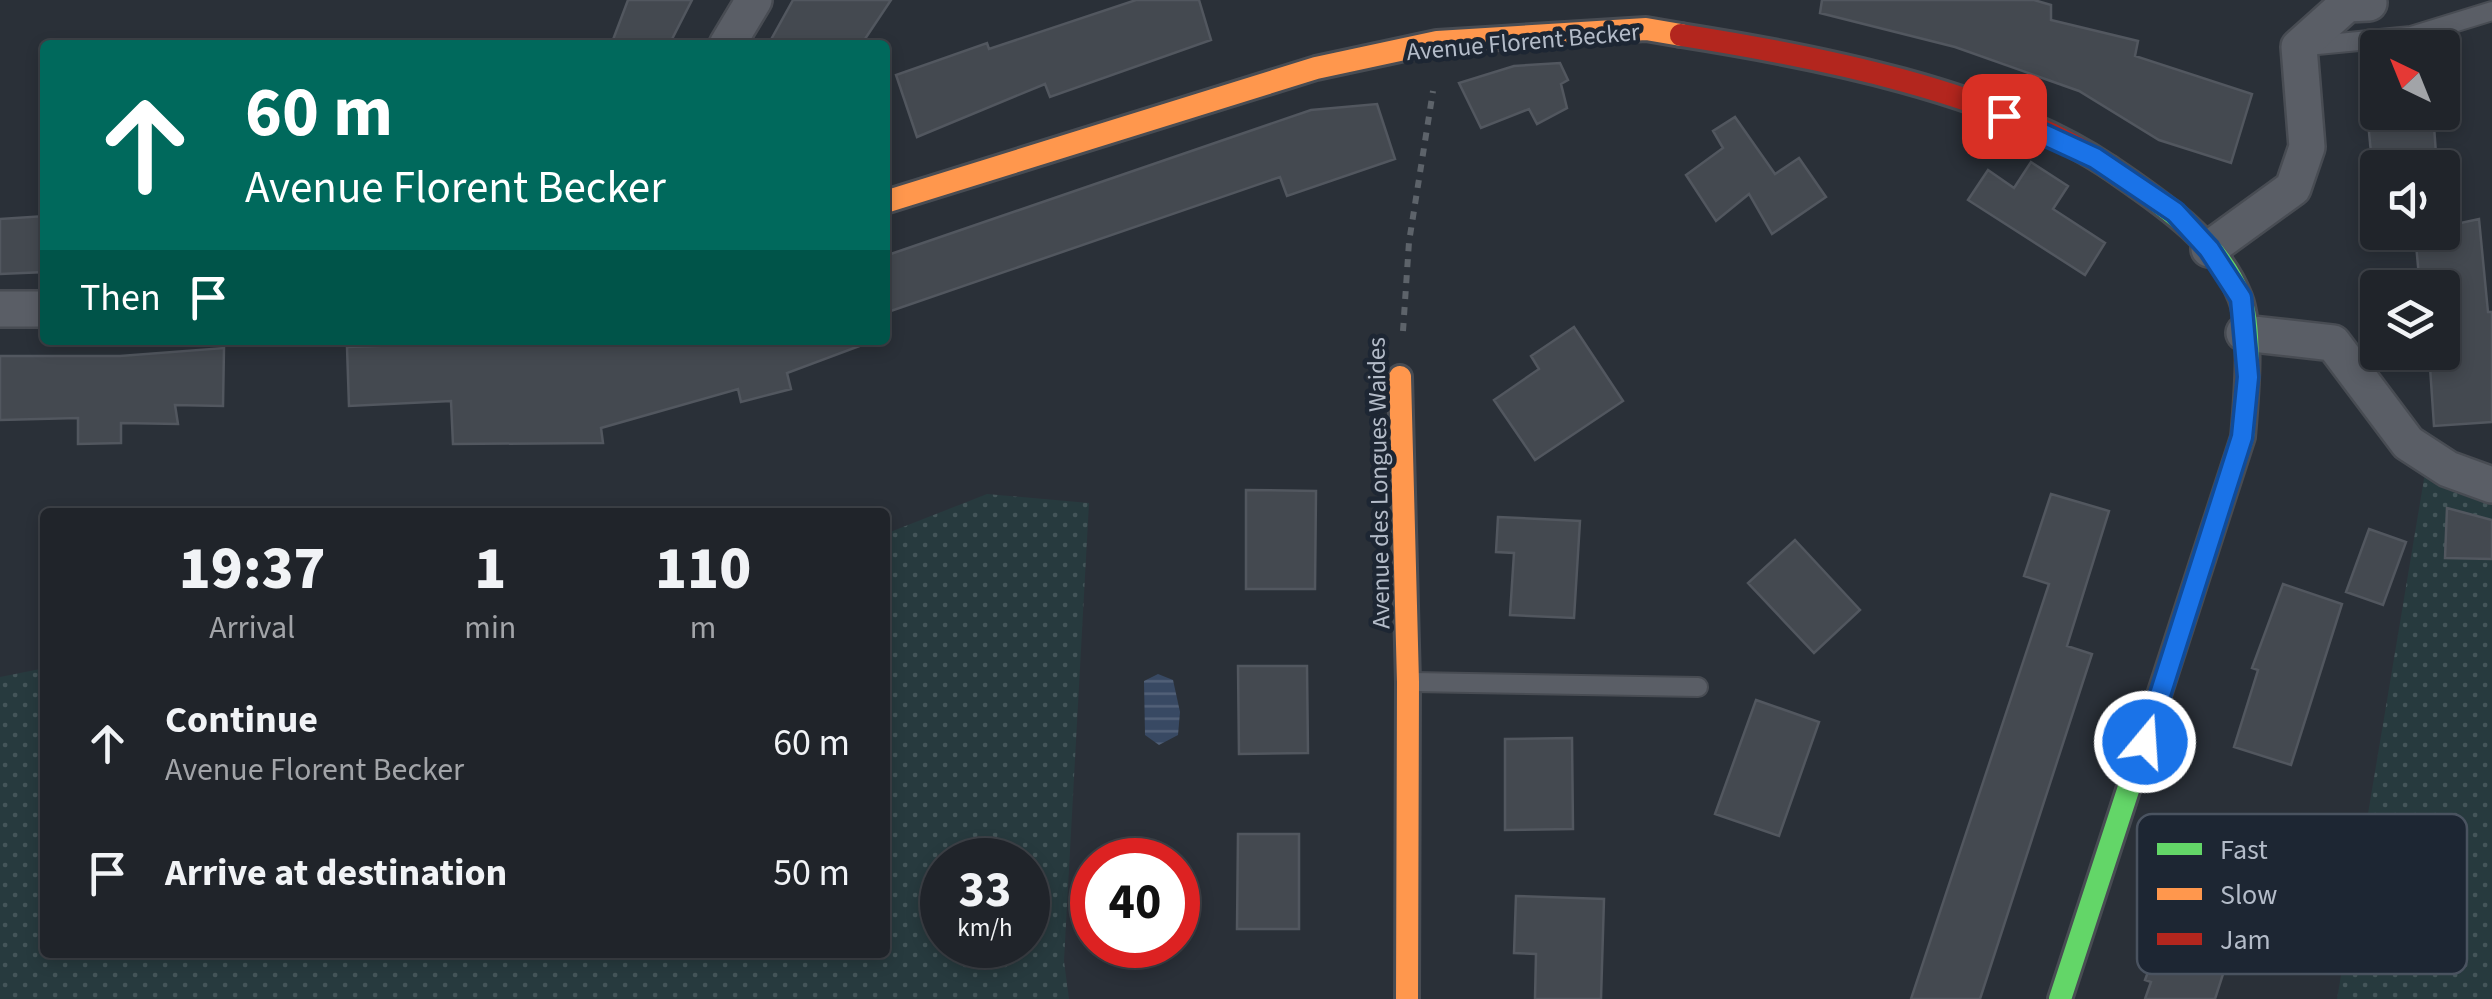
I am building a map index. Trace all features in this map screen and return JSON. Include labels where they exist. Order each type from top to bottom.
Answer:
[{"type":"street","points":[[730,40],[754,0]]},
{"type":"street","points":[[2209,249],[2293,188],[2308,147],[2299,47],[2347,4],[2369,3]]},
{"type":"street","name":"Avenue Florent Becker","points":[[890,200],[1316,68],[1437,42],[1646,29],[1829,58],[2004,116],[2095,158],[2175,212],[2209,249],[2241,298],[2248,377],[2242,437],[2060,999]]},
{"type":"street","points":[[0,309],[40,309]]},
{"type":"street","points":[[2244,333],[2333,344],[2408,443],[2448,468],[2492,485]]},
{"type":"street","name":"Avenue des Longues Waides","points":[[1400,378],[1408,682],[1406,999]]},
{"type":"lane","points":[[2299,47],[2410,36],[2492,11]]},
{"type":"lane","points":[[1408,682],[1698,687]]},
{"type":"path","name":"Avenue des Longues Waides","points":[[1400,378],[1409,242],[1432,105]]},
{"type":"green space","points":[[2425,473],[2492,499],[2492,999],[2337,999],[2341,974],[2467,974],[2467,814],[2368,814]]},
{"type":"green space","points":[[987,494],[1089,503],[1064,961],[1069,999],[0,999],[0,677],[40,669],[40,958],[890,958],[890,532]]},
{"type":"water","points":[[1158,674],[1173,680],[1180,712],[1178,735],[1159,745],[1145,735],[1144,681]]},
{"type":"building","points":[[628,0],[692,0],[672,40],[613,40]]},
{"type":"building","points":[[793,0],[891,0],[864,40],[771,40]]},
{"type":"building","points":[[1136,0],[1199,0],[1211,40],[1050,97],[1045,84],[917,137],[896,75],[987,43],[989,49]]},
{"type":"building","points":[[1822,0],[2034,0],[2051,5],[2051,20],[2138,41],[2135,56],[2252,94],[2231,163],[2159,140],[2079,91],[1955,47],[1820,13]]},
{"type":"building","points":[[1560,63],[1568,80],[1561,84],[1567,108],[1537,124],[1529,109],[1481,128],[1459,83],[1514,66]]},
{"type":"building","points":[[1377,104],[1395,159],[1287,196],[1280,177],[890,311],[890,254],[1311,110]]},
{"type":"building","points":[[1735,117],[1775,174],[1799,158],[1826,197],[1772,234],[1749,194],[1716,221],[1686,175],[1723,148],[1713,131]]},
{"type":"building","points":[[2369,130],[2434,130],[2436,150],[2371,150]]},
{"type":"building","points":[[2031,162],[2068,186],[2053,209],[2105,243],[2085,275],[1968,200],[1988,170],[2014,188]]},
{"type":"building","points":[[40,216],[40,272],[0,274],[0,219]]},
{"type":"building","points":[[2479,219],[2488,312],[2492,312],[2492,422],[2434,426],[2430,370],[2460,370],[2460,270],[2418,270],[2417,250],[2460,250],[2460,223]]},
{"type":"building","points":[[1574,327],[1623,401],[1535,460],[1494,400],[1539,369],[1531,356]]},
{"type":"building","points":[[862,345],[787,373],[791,389],[741,402],[738,389],[601,428],[603,443],[453,444],[451,401],[349,406],[347,347]]},
{"type":"building","points":[[224,348],[223,406],[175,405],[178,424],[121,423],[121,443],[78,444],[78,418],[0,420],[0,356],[120,356]]},
{"type":"building","points":[[1246,490],[1316,491],[1315,589],[1246,589]]},
{"type":"building","points":[[2051,494],[2109,511],[2067,646],[2092,654],[1980,999],[1911,999],[2049,584],[2024,576]]},
{"type":"building","points":[[2447,508],[2492,520],[2492,559],[2445,558]]},
{"type":"building","points":[[1498,517],[1580,521],[1574,618],[1510,615],[1514,553],[1496,552]]},
{"type":"building","points":[[2369,529],[2406,542],[2383,605],[2346,592]]},
{"type":"building","points":[[1795,540],[1860,610],[1814,653],[1748,583]]},
{"type":"building","points":[[2283,584],[2342,604],[2291,765],[2234,747],[2258,670],[2252,668]]},
{"type":"building","points":[[1238,666],[1307,666],[1308,753],[1239,754]]},
{"type":"building","points":[[1756,700],[1819,722],[1779,836],[1715,814]]},
{"type":"building","points":[[1572,738],[1573,829],[1505,830],[1505,739]]},
{"type":"building","points":[[1238,834],[1299,834],[1299,929],[1237,929]]},
{"type":"building","points":[[1516,896],[1604,899],[1601,999],[1535,999],[1536,954],[1514,953]]},
{"type":"building","points":[[2147,974],[2223,974],[2215,999],[2145,999],[2151,982],[2145,980]]},
{"type":"traffic: fast","points":[[2060,999],[2243,437],[2247,386],[2244,311],[2230,276],[2184,223],[2109,167]]},
{"type":"traffic: slow","points":[[890,200],[1316,68],[1437,42],[1646,29],[1681,35]]},
{"type":"traffic: slow","points":[[1400,377],[1408,682],[1407,999]]},
{"type":"traffic: jam","points":[[1681,35],[1845,66],[1959,97],[2064,140],[2109,167]]},
{"type":"route","points":[[2004,116],[2095,158],[2175,212],[2209,249],[2241,298],[2248,377],[2242,437],[2145,742]]}]
